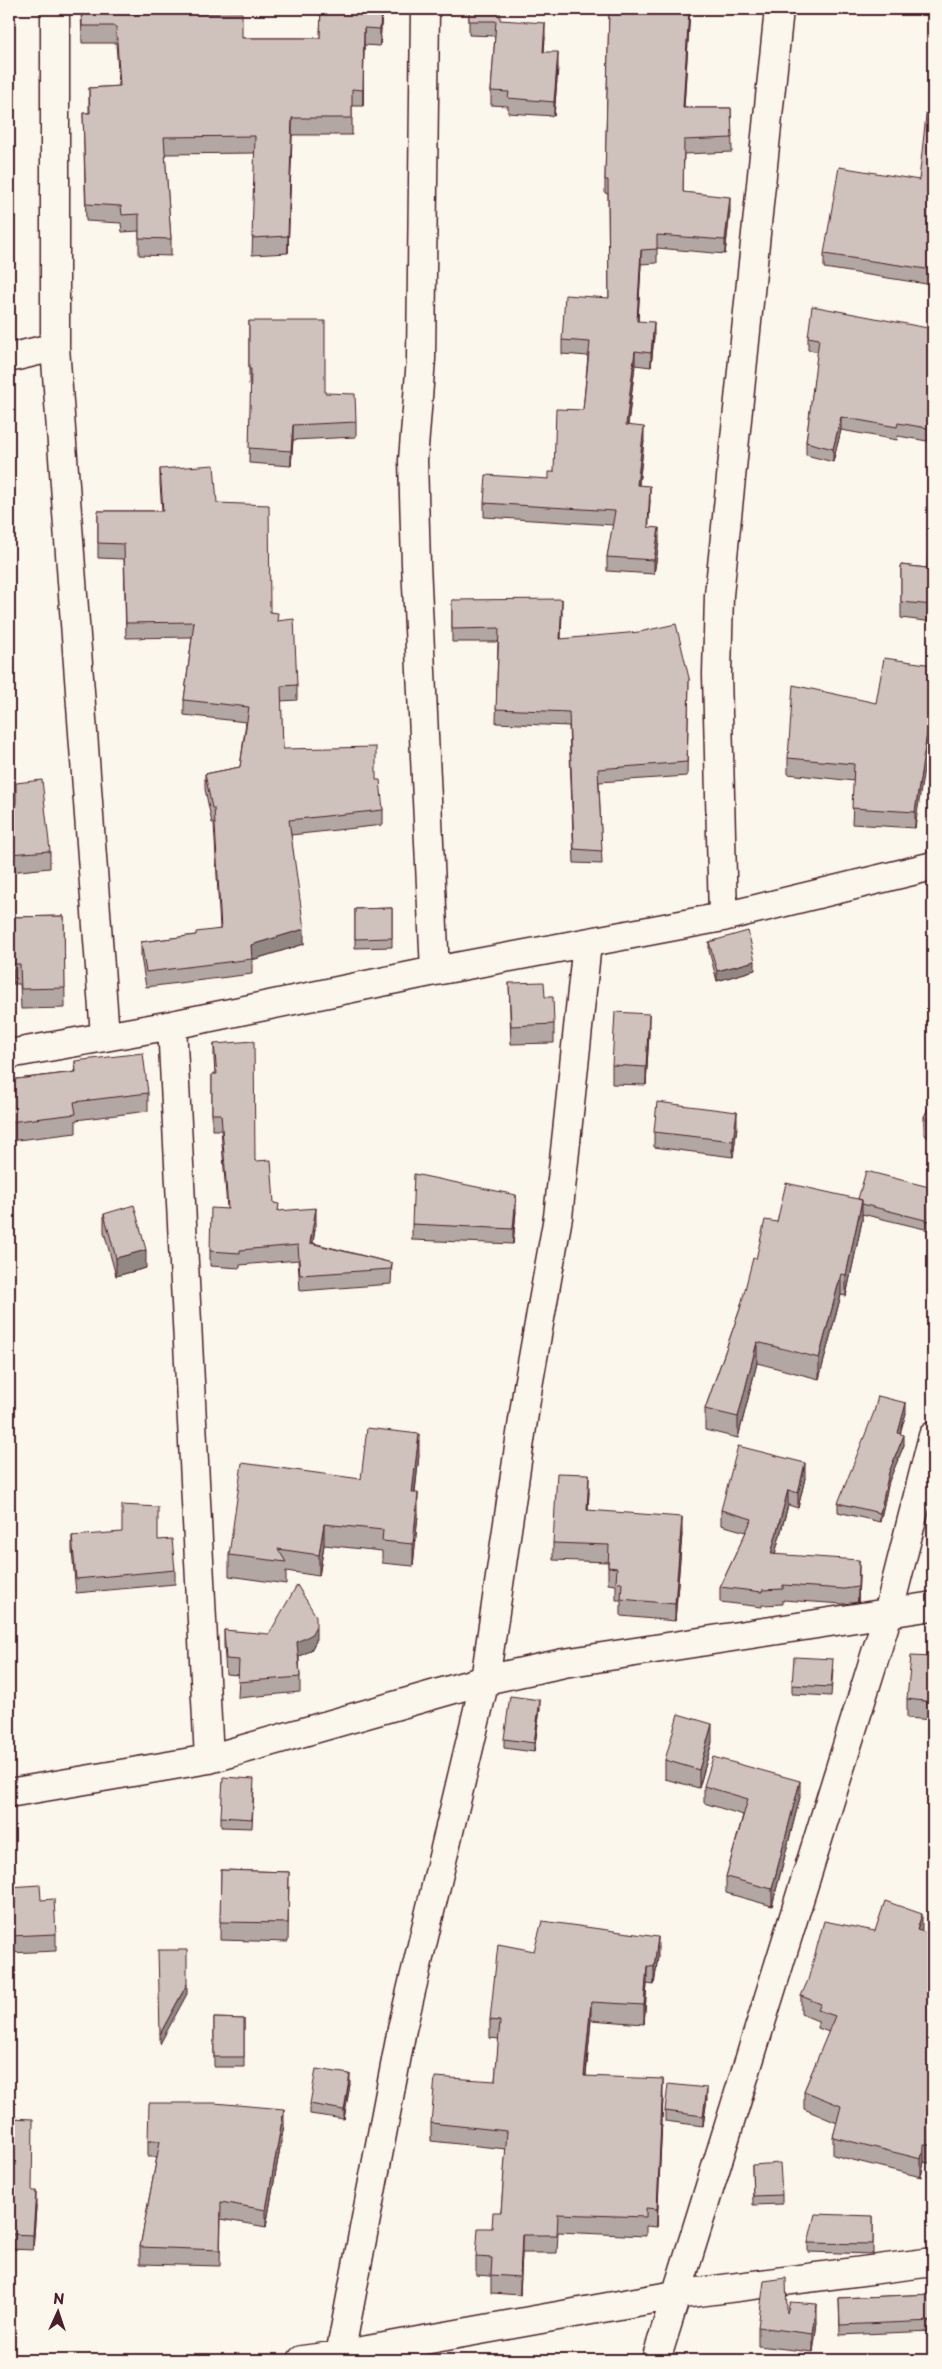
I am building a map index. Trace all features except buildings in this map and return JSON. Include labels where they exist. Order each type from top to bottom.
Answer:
[{"type":"street","points":[[55,9],[55,347],[105,1036]]},
{"type":"street","points":[[425,9],[421,359],[413,460],[434,971]]},
{"type":"street","points":[[723,917],[717,674],[719,595],[779,9]]},
{"type":"street","points":[[9,358],[55,347]]},
{"type":"street","points":[[9,1054],[172,1025],[434,971],[723,917],[933,866]]},
{"type":"street","points":[[340,2355],[402,2029],[485,1680],[528,1386],[558,1216],[588,943]]},
{"type":"street","points":[[172,1025],[209,1759]]},
{"type":"street","points":[[656,2360],[888,1614],[933,1436]]},
{"type":"street","points":[[9,1793],[209,1759],[485,1680],[564,1662],[933,1606]]},
{"type":"street","points":[[302,2360],[340,2355],[676,2295],[933,2262]]}]
